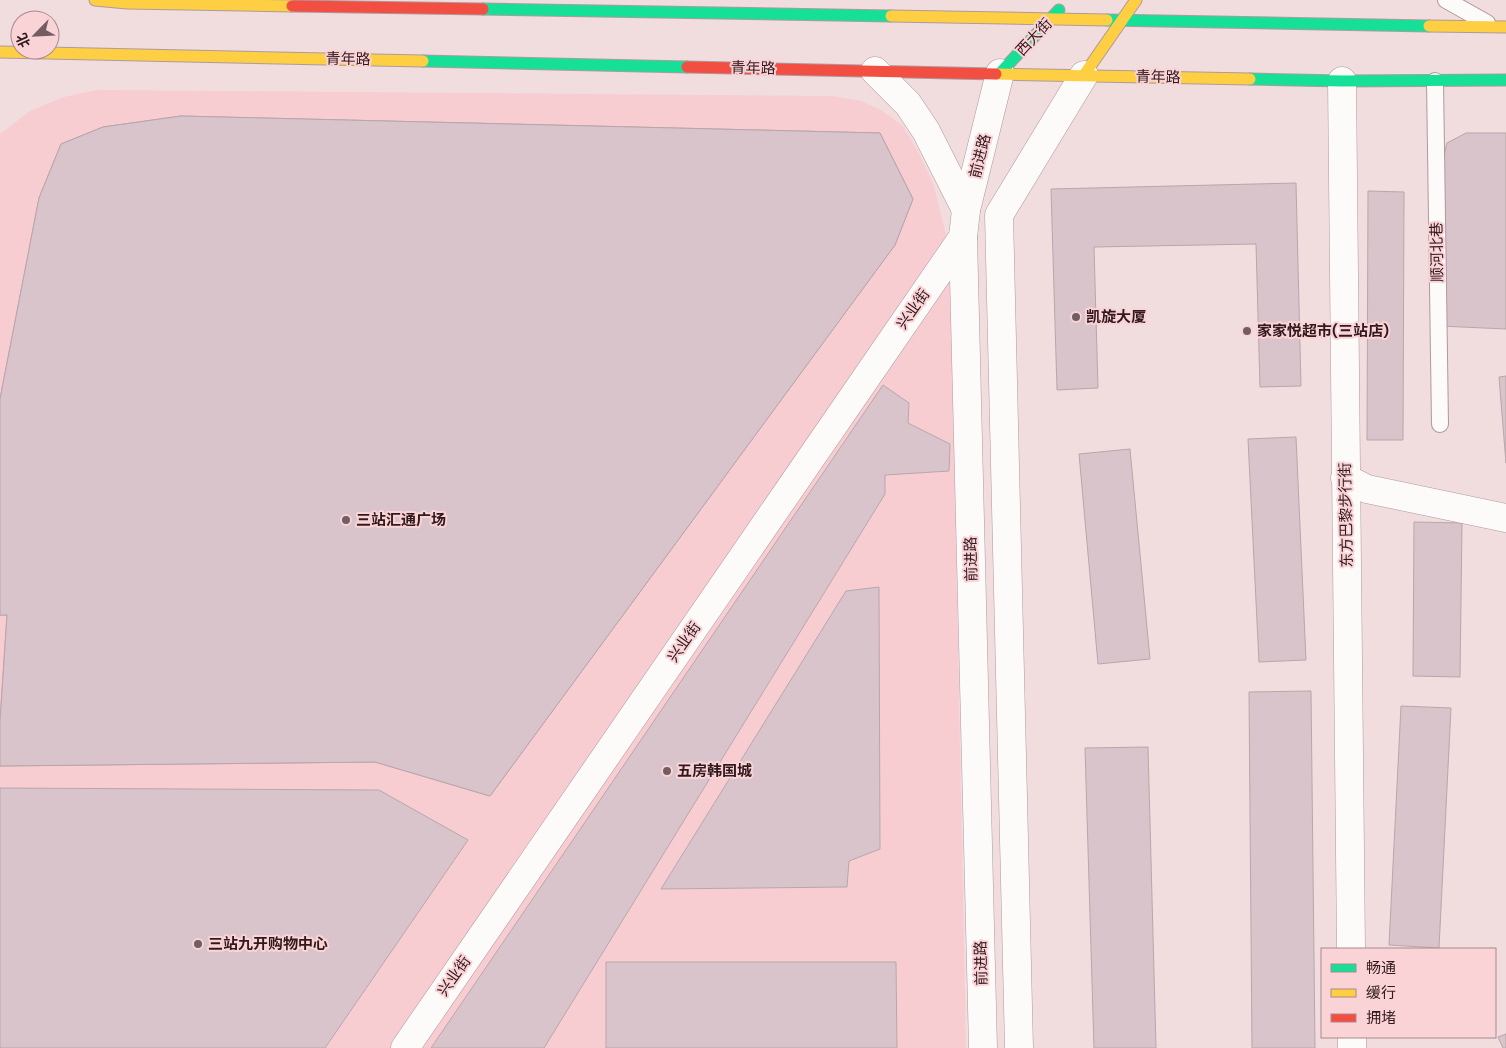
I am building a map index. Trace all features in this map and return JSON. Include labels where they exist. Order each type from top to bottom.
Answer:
[{"type":"main road","points":[[95,0],[127,3],[426,9],[1122,19],[1501,27]]},
{"type":"main road","name":"西大街","points":[[1000,74],[1068,0]]},
{"type":"main road","points":[[1084,75],[1136,0]]},
{"type":"main road","name":"青年路","points":[[0,52],[1342,81],[1506,80]]},
{"type":"street","points":[[875,71],[908,104],[926,131],[966,210]]},
{"type":"street","name":"前进路","points":[[983,1048],[963,237],[966,210],[1000,74]]},
{"type":"street","points":[[1019,1048],[999,215],[1084,75]]},
{"type":"street","name":"东方巴黎步行街","points":[[1342,81],[1350,948]]},
{"type":"street","name":"兴业街","points":[[405,1048],[963,237]]},
{"type":"street","points":[[1345,478],[1367,489],[1506,518]]},
{"type":"lane","points":[[1446,0],[1501,27]]},
{"type":"lane","name":"顺河北巷","points":[[1434,80],[1440,424]]},
{"type":"shaded area","points":[[97,90],[832,96],[861,101],[881,110],[903,126],[933,183],[946,235],[951,303],[966,1048],[0,1048],[0,134],[30,111],[64,97]]},
{"type":"building","name":"三站汇通广场","points":[[181,116],[880,133],[913,199],[895,245],[490,796],[375,762],[0,766],[0,721],[7,615],[0,615],[0,399],[39,198],[61,144],[103,127]],"holes":[[[359,230],[537,237],[410,332],[357,356]],[[533,291],[474,394],[448,425],[370,426],[367,409],[444,364]]]},
{"type":"building","name":"三站汇通广场","points":[[181,116],[880,133],[913,199],[895,245],[490,796],[375,762],[0,766],[0,721],[7,615],[0,615],[0,399],[39,198],[61,144],[103,127]]},
{"type":"building","points":[[1466,133],[1506,133],[1506,329],[1440,326],[1442,163],[1447,143]]},
{"type":"building","name":"凯旋大厦","points":[[1296,183],[1301,386],[1260,387],[1256,244],[1094,247],[1098,388],[1057,390],[1051,189]]},
{"type":"building","points":[[1368,191],[1404,192],[1403,440],[1367,440]]},
{"type":"building","points":[[1506,376],[1506,463],[1499,377]]},
{"type":"building","name":"五房韩国城","points":[[883,385],[909,403],[908,423],[950,444],[949,471],[885,475],[885,494],[544,1048],[431,1048]]},
{"type":"building","points":[[1296,437],[1306,660],[1259,662],[1248,439]]},
{"type":"building","points":[[1130,449],[1150,659],[1098,664],[1079,454]]},
{"type":"building","points":[[1414,522],[1462,523],[1460,677],[1413,676]]},
{"type":"building","name":"五房韩国城","points":[[879,587],[880,849],[849,861],[847,887],[661,889],[846,591]]},
{"type":"building","points":[[1311,691],[1315,1048],[1252,1048],[1249,692]]},
{"type":"building","points":[[1401,706],[1451,708],[1439,948],[1389,945]]},
{"type":"building","points":[[1148,747],[1156,1048],[1094,1048],[1085,748]]},
{"type":"building","name":"三站九开购物中心","points":[[0,788],[379,790],[468,840],[325,1048],[0,1048]]},
{"type":"building","points":[[606,962],[896,962],[897,1048],[606,1048]]},
{"type":"building","points":[[1506,1034],[1506,1048],[1503,1048],[1498,1037]]},
{"type":"traffic: fast","points":[[483,9],[891,16]]},
{"type":"traffic: fast","points":[[1000,73],[1059,10]]},
{"type":"traffic: fast","points":[[1107,20],[1429,26]]},
{"type":"traffic: fast","points":[[423,61],[687,67]]},
{"type":"traffic: fast","points":[[1250,79],[1342,81],[1506,80]]},
{"type":"traffic: slow","points":[[95,0],[127,3],[292,6]]},
{"type":"traffic: slow","points":[[1084,75],[1136,0]]},
{"type":"traffic: slow","points":[[891,16],[1107,20]]},
{"type":"traffic: slow","points":[[1429,26],[1506,27]]},
{"type":"traffic: slow","points":[[0,52],[423,61]]},
{"type":"traffic: slow","points":[[996,74],[1250,79]]},
{"type":"traffic: jam","points":[[292,6],[483,9]]},
{"type":"traffic: jam","points":[[687,67],[996,74]]},
{"type":"place","name":"凯旋大厦","points":[[1076,317]]},
{"type":"place","name":"家家悦超市(三站店)","points":[[1247,331]]},
{"type":"place","name":"三站汇通广场","points":[[346,520]]},
{"type":"place","name":"五房韩国城","points":[[667,771]]},
{"type":"place","name":"三站九开购物中心","points":[[198,944]]}]
